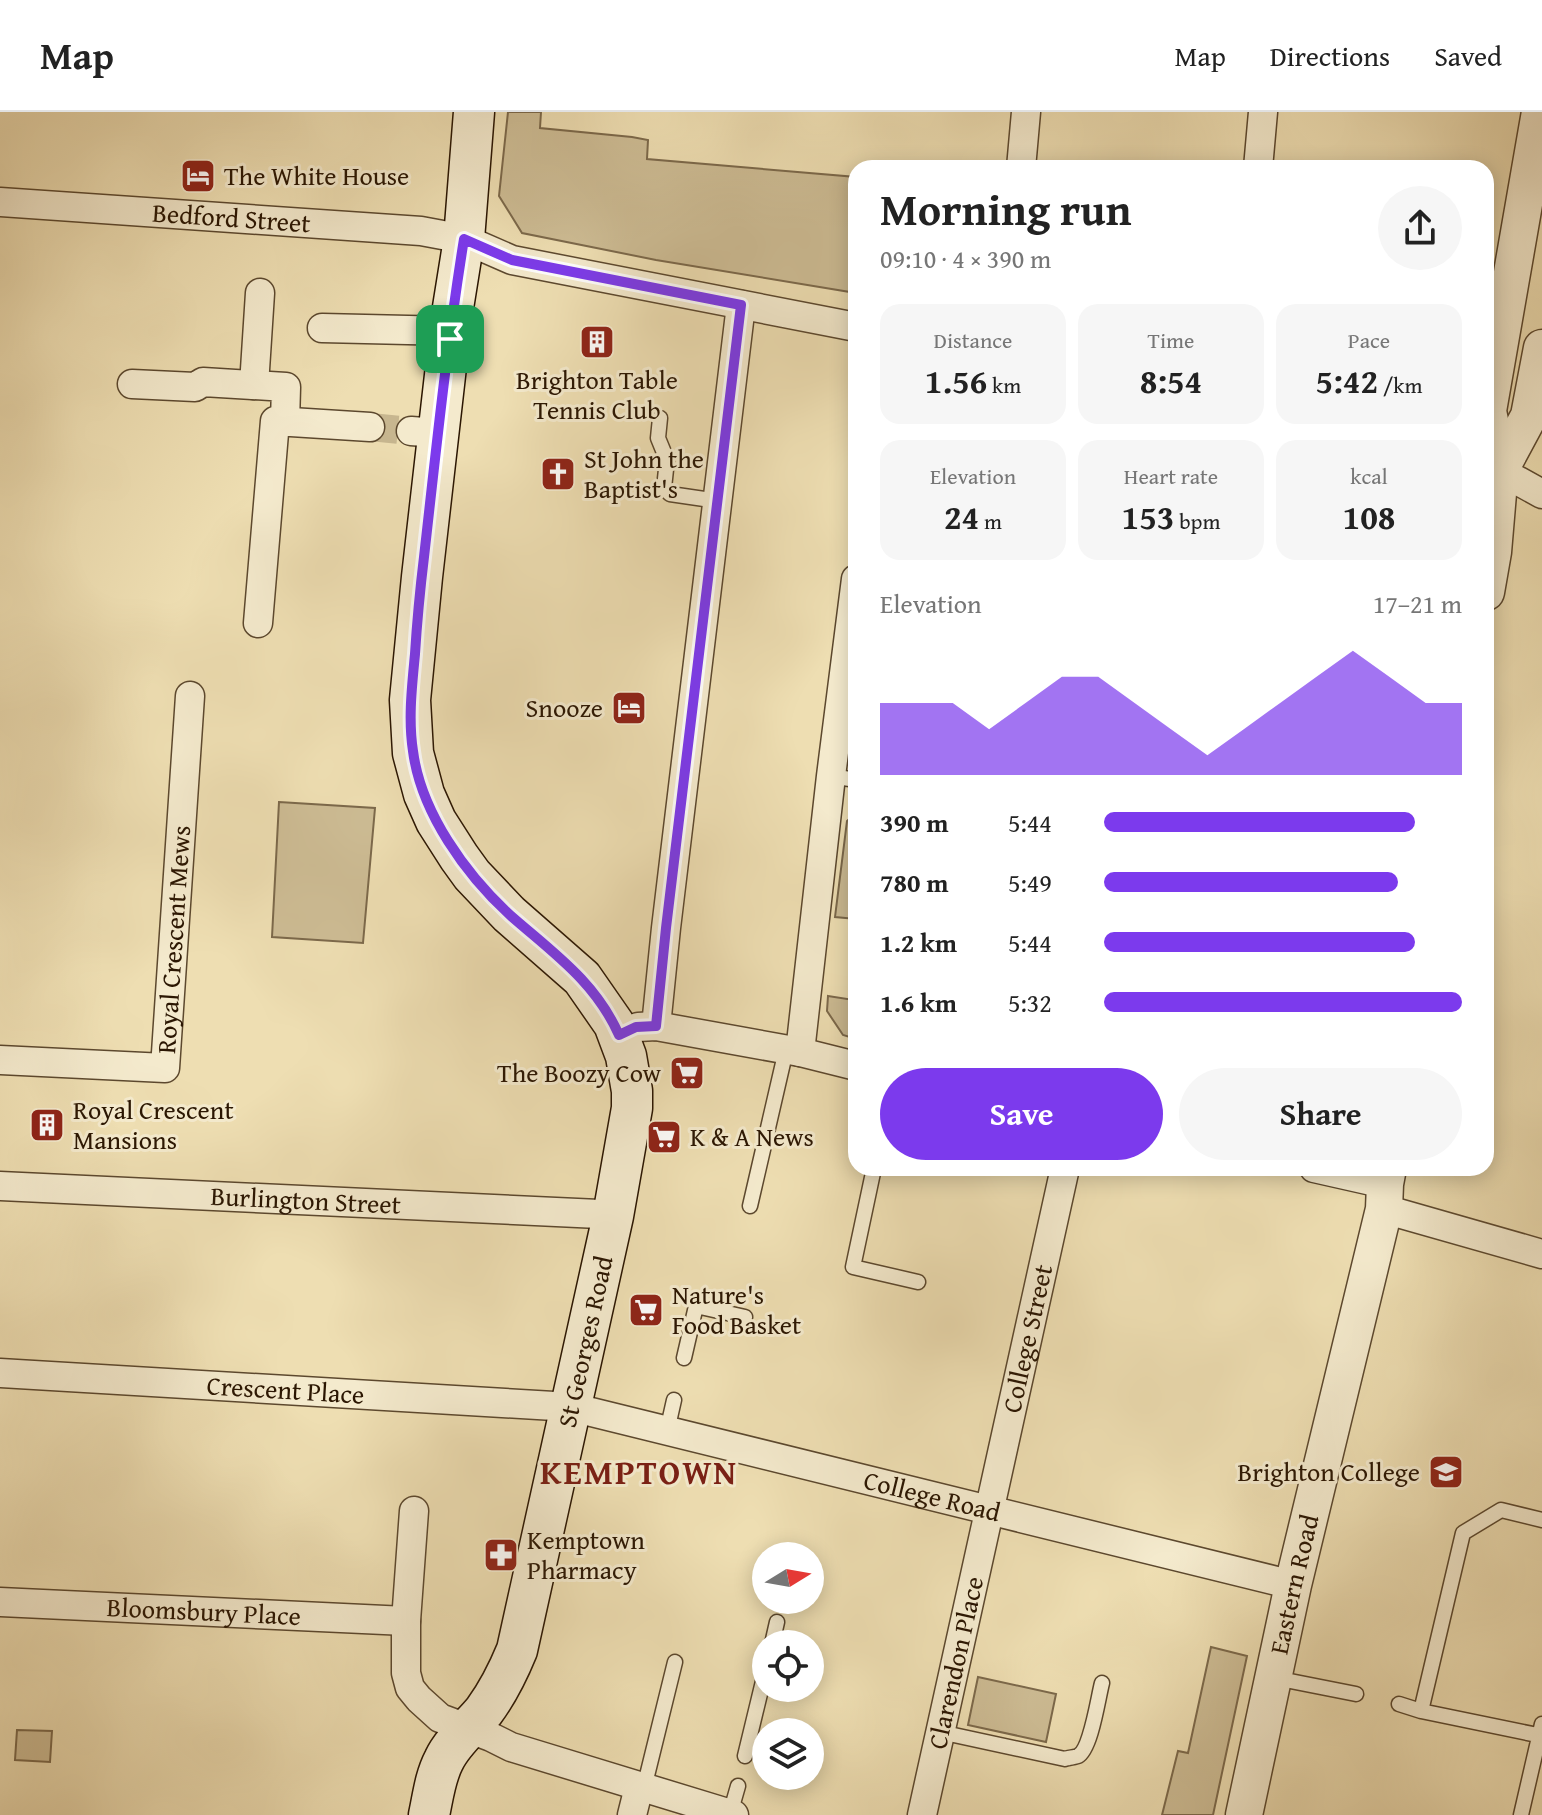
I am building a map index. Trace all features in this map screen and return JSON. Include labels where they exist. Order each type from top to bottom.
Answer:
[{"type":"main road","name":"St Georges Road","points":[[429,1815],[444,1759],[500,1688],[517,1650],[613,1216],[632,1108],[626,1056],[638,1030],[609,1016],[582,978],[509,914],[472,875],[436,821],[416,767],[410,700],[424,432],[451,331],[464,239],[474,112]]},
{"type":"street","points":[[1022,160],[1026,112]]},
{"type":"street","points":[[1259,160],[1263,112]]},
{"type":"street","points":[[1494,376],[1540,112]]},
{"type":"street","name":"Bedford Street","points":[[0,202],[421,231],[464,239],[512,260],[848,325]]},
{"type":"street","points":[[254,385],[260,293]]},
{"type":"street","points":[[741,305],[666,928],[638,1030],[793,1051],[848,1064]]},
{"type":"street","points":[[322,328],[451,331]]},
{"type":"street","points":[[1494,465],[1529,416],[1542,348]]},
{"type":"street","points":[[132,384],[195,387],[203,382],[286,387],[285,422]]},
{"type":"street","points":[[258,623],[275,421],[370,427]]},
{"type":"street","points":[[1494,467],[1542,494]]},
{"type":"street","name":"Royal Crescent Mews","points":[[0,1060],[165,1068],[190,696]]},
{"type":"street","points":[[793,1051],[844,778],[848,712]]},
{"type":"street","name":"College Street","points":[[990,1510],[1063,1176]]},
{"type":"street","points":[[1344,1176],[1385,1187],[1542,1254]]},
{"type":"street","name":"Burlington Street","points":[[0,1186],[613,1216]]},
{"type":"street","name":"Eastern Road","points":[[1244,1815],[1293,1585],[1385,1187]]},
{"type":"street","name":"Crescent Place","points":[[0,1373],[571,1407]]},
{"type":"street","name":"College Road","points":[[571,1407],[1293,1585]]},
{"type":"street","name":"Clarendon Place","points":[[922,1815],[990,1510]]},
{"type":"street","points":[[414,1511],[406,1621],[406,1673],[410,1688],[419,1699],[440,1718],[511,1747],[732,1814]]},
{"type":"street","name":"Bloomsbury Place","points":[[0,1602],[406,1621]]},
{"type":"street","points":[[632,1815],[641,1788]]},
{"type":"lane","points":[[660,418],[658,438],[667,460],[664,488],[670,494],[718,501]]},
{"type":"lane","points":[[750,1206],[793,1051]]},
{"type":"lane","points":[[872,1176],[853,1267],[918,1282]]},
{"type":"lane","points":[[684,1358],[696,1306],[745,1317]]},
{"type":"lane","points":[[667,1431],[674,1400]]},
{"type":"lane","points":[[1421,1711],[1463,1533],[1501,1510],[1542,1520]]},
{"type":"lane","points":[[775,1630],[777,1622]]},
{"type":"lane","points":[[641,1788],[675,1662]]},
{"type":"lane","points":[[1275,1677],[1356,1694]]},
{"type":"lane","points":[[940,1732],[1065,1759],[1077,1757],[1085,1750],[1102,1683]]},
{"type":"lane","points":[[745,1756],[758,1702]]},
{"type":"lane","points":[[1399,1704],[1421,1711],[1541,1732],[1521,1815]]},
{"type":"lane","points":[[732,1814],[738,1786]]},
{"type":"shaded area","points":[[508,112],[541,112],[540,128],[648,140],[647,159],[848,176],[848,292],[656,260],[522,233],[499,196]]},
{"type":"shaded area","points":[[279,802],[375,808],[363,943],[272,937]]},
{"type":"shaded area","points":[[848,820],[848,918],[835,917]]},
{"type":"shaded area","points":[[828,996],[848,999],[848,1037],[843,1035],[827,1011]]},
{"type":"shaded area","points":[[1211,1647],[1247,1656],[1213,1815],[1162,1815],[1178,1751],[1188,1753]]},
{"type":"shaded area","points":[[978,1677],[1056,1694],[1046,1742],[968,1725]]},
{"type":"shaded area","points":[[17,1730],[52,1731],[50,1762],[15,1760]]},
{"type":"tunnel","points":[[370,427],[411,431]]},
{"type":"place","name":"The White House","points":[[198,176]]},
{"type":"place","name":"Brighton Table Tennis Club","points":[[597,342]]},
{"type":"place","name":"St John the Baptist's","points":[[558,474]]},
{"type":"place","name":"Snooze","points":[[629,708]]},
{"type":"place","name":"The Boozy Cow","points":[[687,1073]]},
{"type":"place","name":"Royal Crescent Mansions","points":[[47,1125]]},
{"type":"place","name":"K & A News","points":[[664,1137]]},
{"type":"place","name":"Nature's Food Basket","points":[[646,1310]]},
{"type":"place","name":"Brighton College","points":[[1446,1472]]},
{"type":"place","name":"Kemptown Pharmacy","points":[[501,1555]]},
{"type":"district","name":"KEMPTOWN","points":[[639,1472]]},
{"type":"route","points":[[464,239],[512,260],[741,305],[656,1026],[636,1027],[619,1035],[582,978],[509,914],[472,875],[436,821],[424,794],[413,753],[410,700],[450,339],[464,239]]}]
